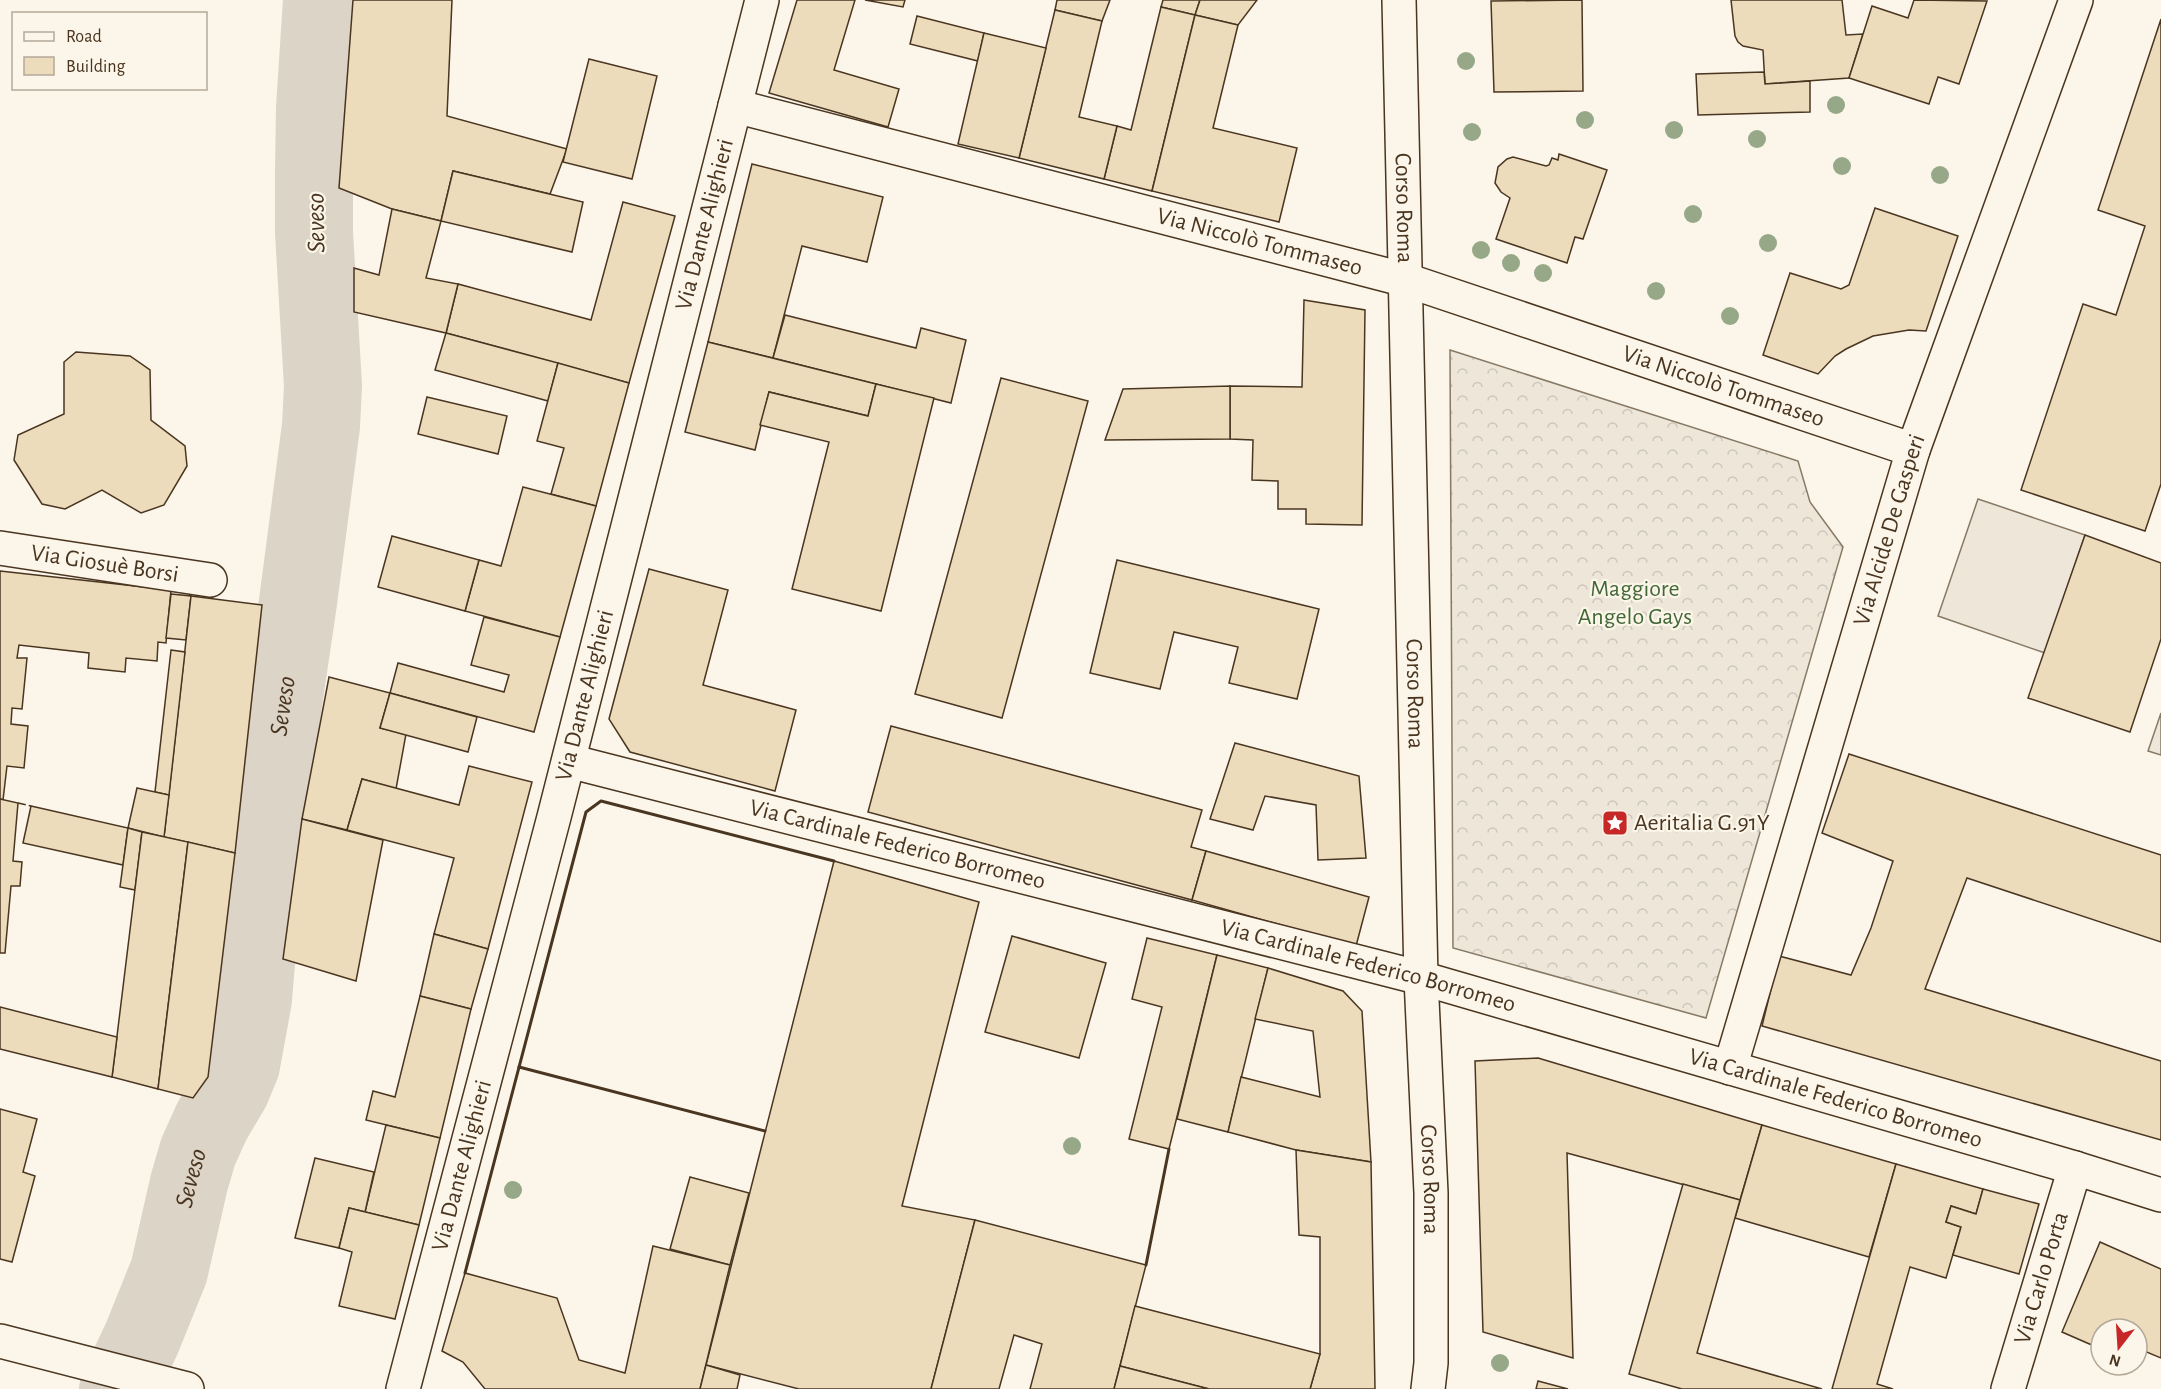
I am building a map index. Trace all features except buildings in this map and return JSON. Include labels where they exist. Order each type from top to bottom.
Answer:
[{"type":"street","name":"Via Dante Alighieri","points":[[403,1389],[568,761],[762,0]]},
{"type":"street","name":"Corso Roma","points":[[1399,0],[1421,978],[1431,1193],[1431,1363],[1428,1389]]},
{"type":"street","name":"Via Alcide De Gasperi","points":[[1730,1068],[1913,450],[2076,0]]},
{"type":"street","name":"Via Niccolò Tommaseo","points":[[735,106],[1406,280],[1913,450]]},
{"type":"street","name":"Via Giosuè Borsi","points":[[0,548],[210,580]]},
{"type":"street","name":"Via Cardinale Federico Borromeo","points":[[568,761],[1421,978],[2161,1194]]},
{"type":"street","name":"Via Carlo Porta","points":[[2008,1389],[2075,1168]]},
{"type":"street","points":[[0,1341],[188,1389]]},
{"type":"green space","name":"Maggiore Angelo Gays","points":[[1450,350],[1798,461],[1810,502],[1843,547],[1706,1018],[1453,948]]},
{"type":"green space","points":[[1978,499],[2085,535],[2045,653],[1938,616]]},
{"type":"green space","points":[[2161,713],[2161,755],[2148,751]]},
{"type":"waterway","name":"Seveso","points":[[118,1389],[169,1271],[198,1152],[241,1065],[253,999],[270,792],[321,426],[323,386],[314,232],[314,172],[315,108],[322,0]]},
{"type":"fence","points":[[18,803],[31,806]]},
{"type":"wall","points":[[465,1273],[586,812],[601,801],[834,861]]},
{"type":"wall","points":[[519,1067],[765,1131]]},
{"type":"wall","points":[[1146,1265],[1169,1149]]},
{"type":"place","name":"Aeritalia G.91Y","points":[[1615,823]]}]
